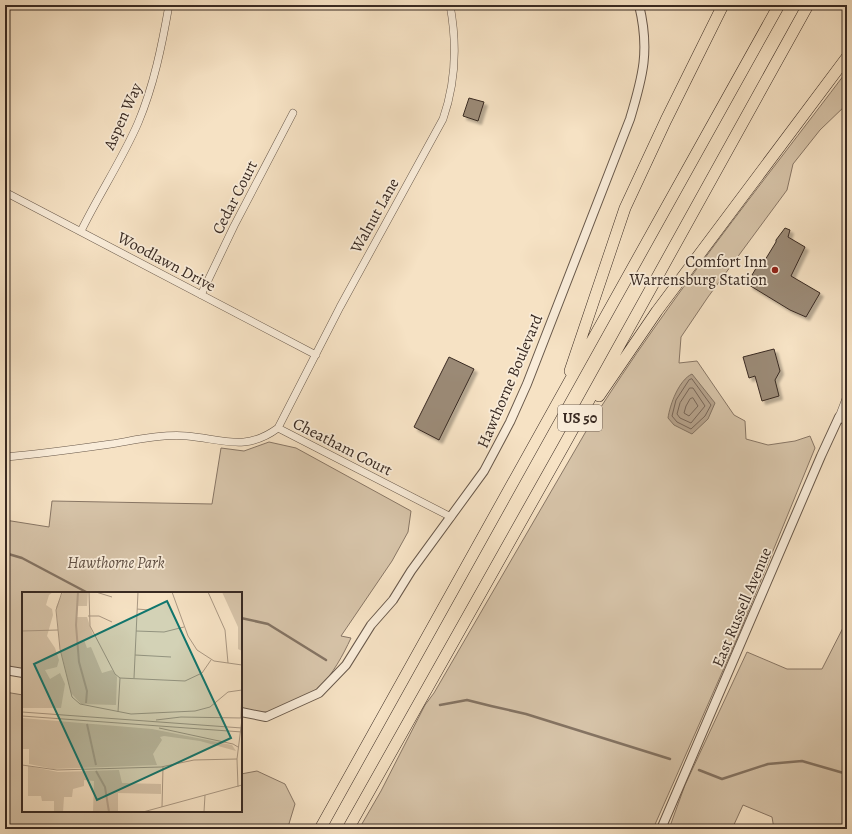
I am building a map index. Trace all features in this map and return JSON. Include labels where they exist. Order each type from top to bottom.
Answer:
[{"type":"highway","points":[[562,395],[625,208],[666,120],[723,5]]},
{"type":"highway","name":"US 50","points":[[320,829],[779,5]]},
{"type":"highway","name":"US 50","points":[[348,829],[563,447],[808,5]]},
{"type":"highway","points":[[563,447],[657,311],[847,57]]},
{"type":"street","name":"Aspen Way","points":[[81,231],[137,124],[145,105],[163,38],[169,5]]},
{"type":"street","name":"Walnut Lane","points":[[278,428],[340,307],[443,119],[449,101],[455,58],[454,24],[450,5]]},
{"type":"street","name":"Hawthorne Boulevard","points":[[242,712],[266,717],[319,693],[346,665],[371,625],[393,600],[411,571],[484,471],[512,417],[630,119],[642,80],[645,59],[644,33],[639,5]]},
{"type":"street","name":"Cedar Court","points":[[201,295],[234,226],[293,113]]},
{"type":"street","name":"Woodlawn Drive","points":[[5,192],[316,355]]},
{"type":"street","name":"East Russell Avenue","points":[[661,829],[847,396]]},
{"type":"street","points":[[839,417],[847,421]]},
{"type":"street","name":"Cheatham Court","points":[[5,457],[72,450],[169,436],[187,436],[226,443],[247,443],[268,436],[278,428],[451,517]]},
{"type":"street","points":[[5,670],[22,673]]},
{"type":"green space","points":[[847,71],[847,104],[820,130],[793,164],[787,190],[708,297],[681,337],[679,363],[697,361],[734,415],[745,421],[746,439],[768,445],[795,441],[810,436],[815,448],[739,634],[653,829],[359,829],[381,791],[425,705],[434,693],[592,421],[621,376],[684,287],[748,200]]},
{"type":"green space","name":"Hawthorne Park","points":[[269,442],[296,448],[411,511],[408,532],[392,561],[341,636],[351,638],[333,671],[319,688],[311,695],[292,705],[261,713],[242,714],[242,592],[22,592],[22,671],[5,667],[5,520],[49,527],[52,501],[212,504],[221,448],[244,451]]},
{"type":"green space","points":[[847,620],[847,829],[774,829],[772,817],[743,805],[732,829],[669,829],[685,785],[747,652],[787,669],[822,669]]},
{"type":"green space","points":[[5,692],[22,695],[22,812],[242,812],[242,774],[257,771],[285,784],[295,804],[287,829],[5,829]]},
{"type":"water","points":[[692,374],[715,403],[708,419],[692,434],[674,425],[668,418],[679,387],[687,377]]},
{"type":"building","points":[[469,98],[484,102],[478,121],[463,116]]},
{"type":"building","name":"Comfort Inn Warrensburg Station","points":[[785,228],[790,230],[788,237],[805,247],[791,276],[820,293],[806,317],[790,310],[749,285],[755,276],[752,275],[758,265],[762,265],[776,240]]},
{"type":"building","points":[[774,349],[780,371],[775,380],[779,396],[762,401],[755,376],[749,378],[743,357]]},
{"type":"building","points":[[449,357],[474,369],[439,440],[414,427]]},
{"type":"waterway","points":[[5,553],[22,558],[86,592]]},
{"type":"waterway","points":[[242,618],[268,624],[326,660]]},
{"type":"waterway","points":[[440,705],[467,700],[526,714],[670,759]]},
{"type":"waterway","points":[[699,770],[722,779],[768,764],[802,761],[847,774]]},
{"type":"place","name":"Comfort Inn Warrensburg Station","points":[[775,270]]}]
